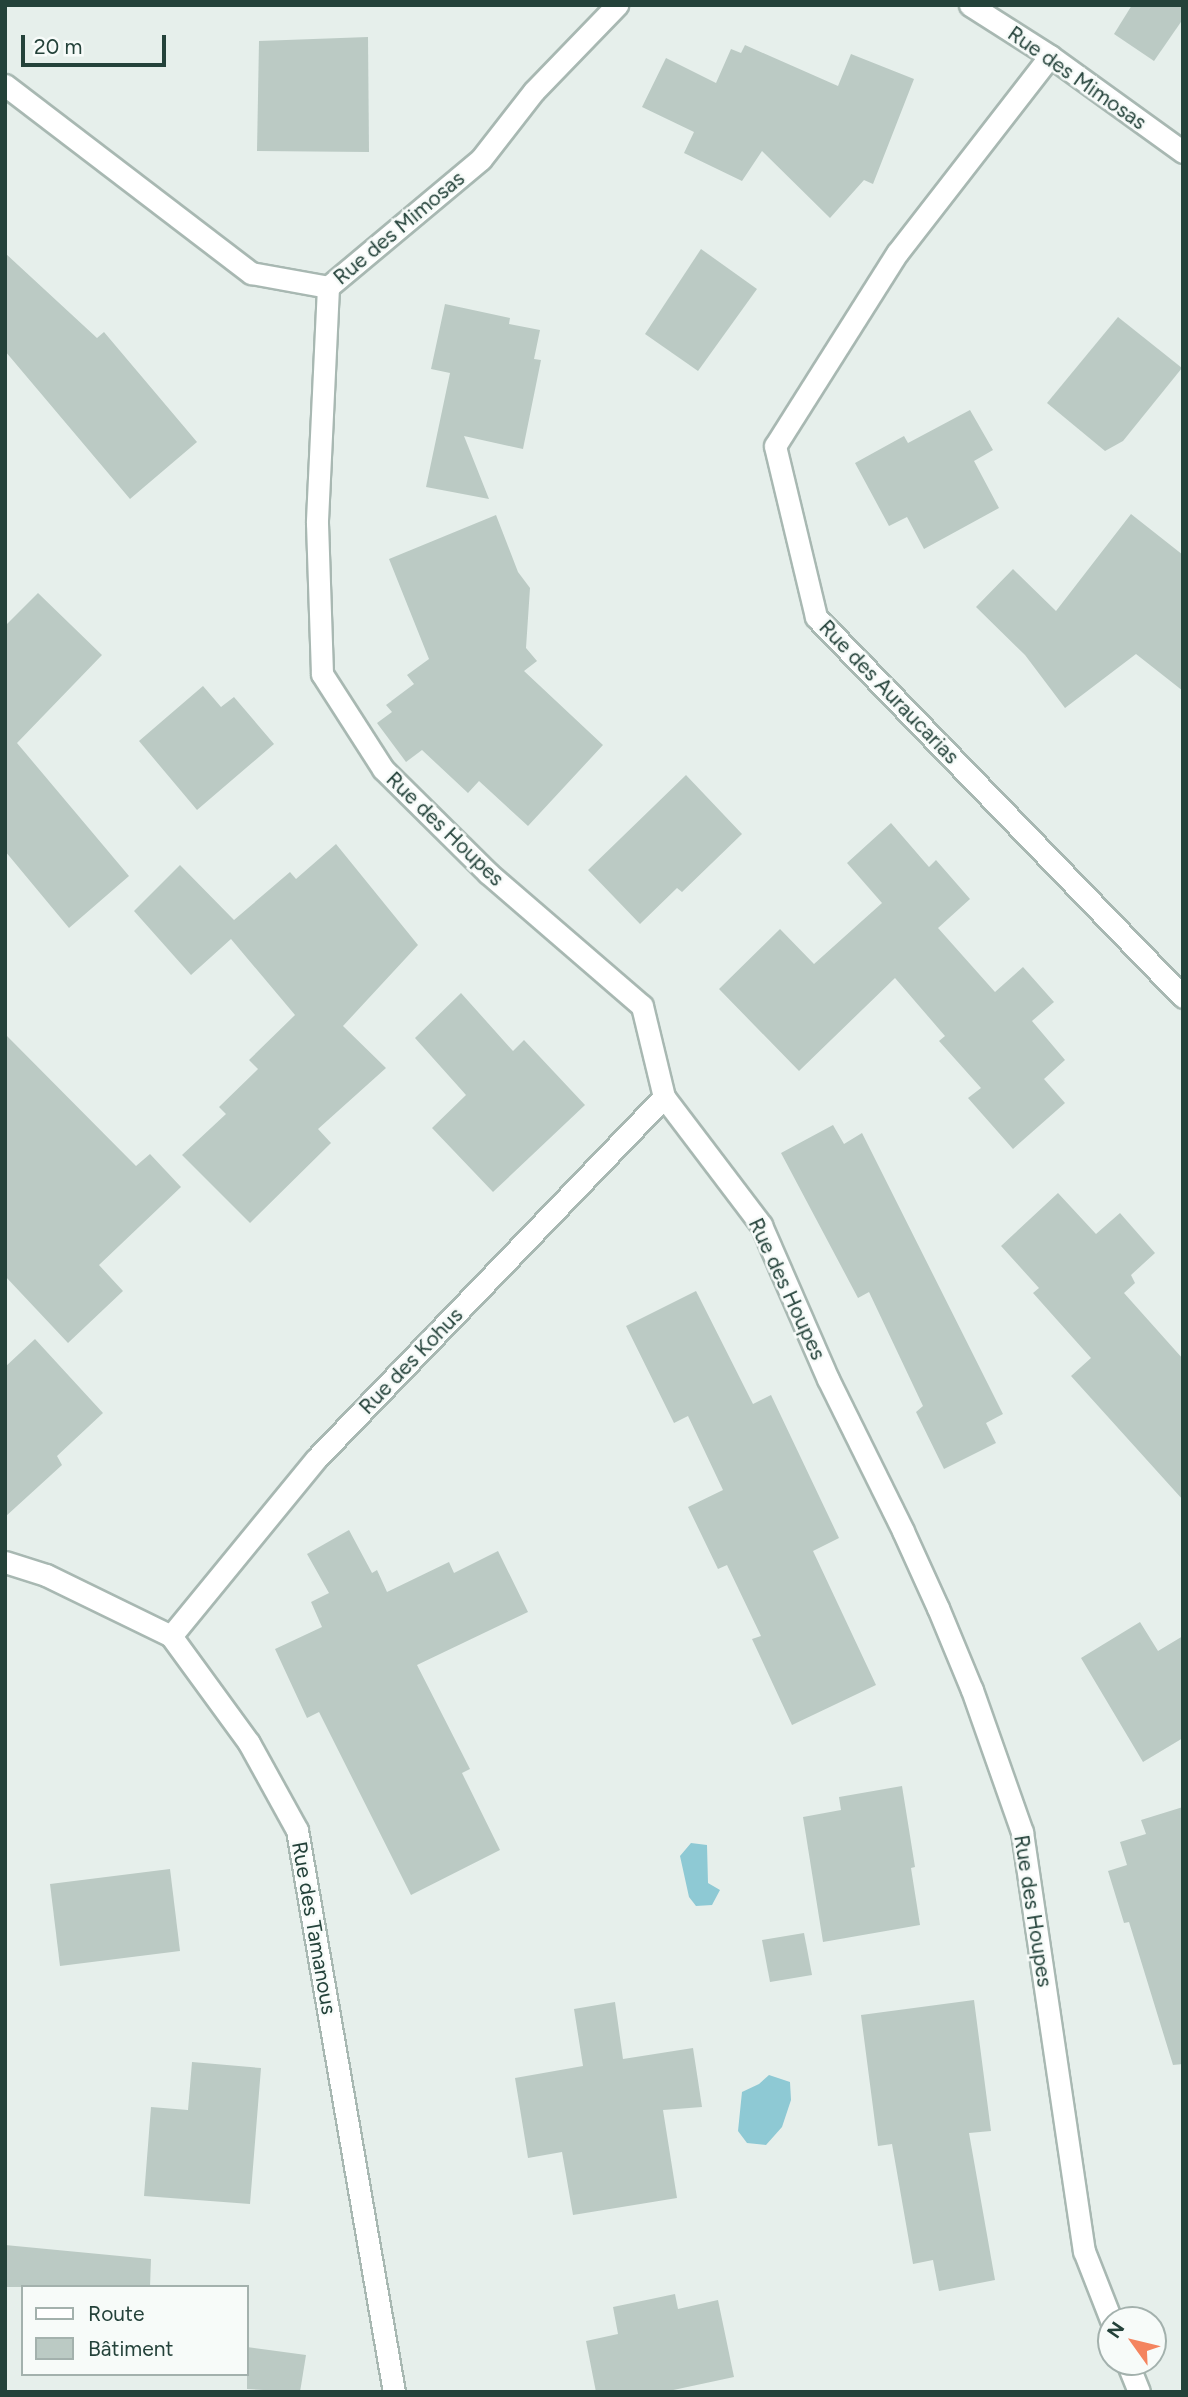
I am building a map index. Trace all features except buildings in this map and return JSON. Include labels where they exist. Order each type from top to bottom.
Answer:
[{"type":"street","name":"Rue des Mimosas","points":[[5,85],[251,274],[328,287],[481,159],[534,91],[617,5]]},
{"type":"street","name":"Rue des Mimosas","points":[[970,5],[1049,56],[1183,152]]},
{"type":"street","name":"Rue des Auraucarias","points":[[1049,56],[897,253],[775,446],[816,617],[1183,997]]},
{"type":"street","name":"Rue des Houpes","points":[[328,287],[317,523],[323,674],[383,769],[488,873],[642,1006],[664,1097],[761,1225],[828,1379],[903,1531],[972,1690],[1022,1832],[1084,2250],[1106,2306]]},
{"type":"street","name":"Rue des Kohus","points":[[171,1636],[316,1459],[664,1097]]},
{"type":"street","name":"Rue des Tamanous","points":[[5,1562],[46,1575],[171,1636],[249,1743],[297,1830],[394,2392]]},
{"type":"water","points":[[691,1843],[707,1845],[708,1883],[720,1890],[712,1905],[696,1906],[689,1897],[680,1856]]},
{"type":"water","points":[[769,2075],[790,2082],[791,2100],[782,2127],[766,2145],[747,2143],[738,2131],[742,2092],[759,2084]]}]
